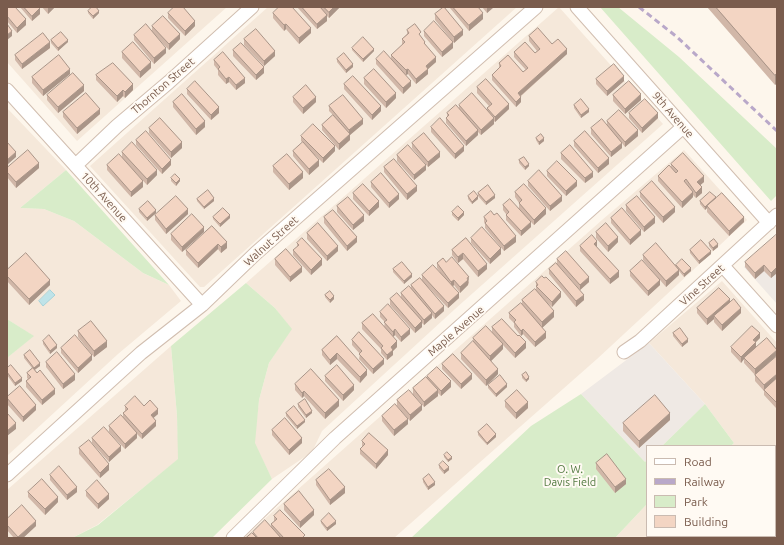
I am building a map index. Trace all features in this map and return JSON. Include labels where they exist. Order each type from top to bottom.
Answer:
[{"type":"street","name":"Thornton Street","points":[[76,165],[117,126],[169,82],[252,7]]},
{"type":"street","name":"Walnut Street","points":[[7,475],[141,353],[202,305],[256,253],[536,7]]},
{"type":"street","name":"9th Avenue","points":[[577,7],[683,127],[773,219]]},
{"type":"street","name":"10th Avenue","points":[[7,90],[202,305]]},
{"type":"street","name":"Maple Avenue","points":[[233,538],[335,438],[683,127]]},
{"type":"street","name":"Vine Street","points":[[624,352],[640,341],[773,219]]},
{"type":"street","points":[[723,266],[777,326]]},
{"type":"shaded area","points":[[7,7],[227,7],[77,141],[7,62]]},
{"type":"shaded area","points":[[268,7],[517,7],[204,287],[200,287],[90,166]]},
{"type":"shaded area","points":[[559,7],[663,124],[455,309],[322,431],[312,452],[272,479],[254,443],[259,400],[269,363],[291,329],[275,308],[246,283]]},
{"type":"shaded area","points":[[7,108],[66,170],[20,208],[44,209],[74,221],[143,273],[169,285],[181,301],[118,354],[7,456],[7,358],[33,336],[7,319]]},
{"type":"shaded area","points":[[684,150],[747,220],[597,359],[394,538],[243,538],[602,220]]},
{"type":"shaded area","points":[[777,236],[777,304],[744,267]]},
{"type":"shaded area","points":[[722,281],[777,343],[777,538],[615,538],[646,505],[646,537],[776,537],[776,445],[732,445],[734,443],[705,404],[649,343]]},
{"type":"shaded area","points":[[649,343],[705,404],[663,445],[646,445],[645,462],[581,394]]},
{"type":"shaded area","points":[[171,346],[179,459],[97,525],[72,538],[7,538],[7,490]]},
{"type":"green space","points":[[600,7],[618,7],[679,57],[777,149],[777,195],[771,201]]},
{"type":"green space","points":[[66,170],[169,285],[143,273],[74,221],[44,209],[20,208]]},
{"type":"green space","points":[[246,283],[275,308],[292,329],[269,363],[259,400],[255,443],[272,479],[212,538],[72,538],[98,525],[178,459],[177,416],[171,346]]},
{"type":"green space","points":[[7,319],[34,336],[7,358]]},
{"type":"green space","name":"O. W. Davis Field","points":[[581,394],[645,462],[646,461],[646,505],[615,538],[411,538],[531,426]]},
{"type":"green space","points":[[705,404],[734,443],[732,445],[663,445]]},
{"type":"water","points":[[50,290],[55,295],[43,306],[39,301]]},
{"type":"building","points":[[7,7],[15,7],[26,19],[17,28],[7,16]]},
{"type":"building","points":[[24,7],[39,7],[40,8],[32,16]]},
{"type":"building","points":[[92,7],[96,7],[99,11],[93,16],[88,11]]},
{"type":"building","points":[[174,7],[183,7],[195,21],[185,31],[168,13]]},
{"type":"building","points":[[279,7],[292,7],[311,28],[299,38],[273,13]]},
{"type":"building","points":[[302,7],[320,7],[327,15],[317,24]]},
{"type":"building","points":[[324,7],[334,7],[329,12]]},
{"type":"building","points":[[444,7],[463,30],[454,37],[435,14]]},
{"type":"building","points":[[453,7],[478,7],[483,13],[469,25]]},
{"type":"building","points":[[716,7],[777,7],[777,73],[775,75]]},
{"type":"building","points":[[163,16],[180,34],[169,44],[152,26]]},
{"type":"building","points":[[434,21],[453,42],[442,52],[424,31]]},
{"type":"building","points":[[7,24],[12,31],[7,35]]},
{"type":"building","points":[[146,24],[166,48],[154,58],[134,35]]},
{"type":"building","points":[[415,24],[421,32],[419,34],[425,42],[424,43],[436,57],[426,66],[428,69],[416,79],[408,69],[406,70],[391,55],[405,42],[402,39],[409,33],[407,30]]},
{"type":"building","points":[[538,28],[552,44],[558,39],[567,49],[518,93],[521,97],[516,102],[492,75],[501,66],[499,63],[508,55],[523,72],[528,68],[514,52],[525,42],[535,53],[540,49],[529,36]]},
{"type":"building","points":[[256,29],[275,51],[264,61],[244,39]]},
{"type":"building","points":[[61,32],[68,40],[58,48],[51,40]]},
{"type":"building","points":[[43,33],[50,42],[22,64],[15,55]]},
{"type":"building","points":[[363,37],[374,49],[363,59],[352,48]]},
{"type":"building","points":[[133,42],[151,62],[140,72],[122,52]]},
{"type":"building","points":[[241,43],[264,67],[256,75],[233,50]]},
{"type":"building","points":[[384,51],[411,81],[403,88],[376,59]]},
{"type":"building","points":[[223,52],[245,78],[236,85],[229,77],[226,79],[218,69],[220,67],[214,60]]},
{"type":"building","points":[[344,53],[353,64],[346,70],[337,59]]},
{"type":"building","points":[[59,55],[70,69],[43,90],[32,77]]},
{"type":"building","points":[[113,63],[133,84],[125,92],[123,90],[117,96],[96,75]]},
{"type":"building","points":[[614,64],[624,76],[607,91],[596,79]]},
{"type":"building","points":[[374,69],[396,93],[386,102],[364,78]]},
{"type":"building","points":[[73,73],[84,85],[58,107],[47,95]]},
{"type":"building","points":[[353,76],[381,106],[372,115],[344,84]]},
{"type":"building","points":[[486,79],[509,104],[495,117],[487,108],[492,104],[477,87]]},
{"type":"building","points":[[195,81],[219,107],[211,115],[187,89]]},
{"type":"building","points":[[629,81],[641,94],[625,109],[613,95]]},
{"type":"building","points":[[306,85],[316,97],[303,108],[293,97]]},
{"type":"building","points":[[86,93],[100,109],[77,128],[63,112]]},
{"type":"building","points":[[472,93],[494,118],[481,130],[459,105]]},
{"type":"building","points":[[182,94],[205,121],[196,129],[173,102]]},
{"type":"building","points":[[343,95],[363,119],[349,130],[329,106]]},
{"type":"building","points":[[581,99],[589,109],[581,115],[574,105]]},
{"type":"building","points":[[645,99],[658,113],[642,128],[629,113]]},
{"type":"building","points":[[456,105],[478,130],[466,141],[446,118],[449,115],[447,113]]},
{"type":"building","points":[[619,110],[638,130],[625,142],[607,121]]},
{"type":"building","points":[[333,115],[350,134],[339,144],[322,125]]},
{"type":"building","points":[[160,118],[182,142],[171,152],[149,128]]},
{"type":"building","points":[[440,118],[464,146],[455,154],[431,127]]},
{"type":"building","points":[[602,119],[622,143],[611,152],[591,128]]},
{"type":"building","points":[[313,124],[335,146],[323,158],[301,136]]},
{"type":"building","points":[[146,131],[171,160],[162,169],[136,140]]},
{"type":"building","points":[[585,131],[609,158],[598,168],[574,141]]},
{"type":"building","points":[[424,133],[440,152],[428,162],[412,143]]},
{"type":"building","points":[[541,134],[544,138],[539,142],[536,138]]},
{"type":"building","points":[[7,142],[16,152],[7,160]]},
{"type":"building","points":[[132,142],[157,170],[147,179],[122,152]]},
{"type":"building","points":[[303,142],[319,160],[309,169],[293,151]]},
{"type":"building","points":[[408,145],[426,165],[414,175],[397,155]]},
{"type":"building","points":[[570,145],[593,172],[585,178],[561,153]]},
{"type":"building","points":[[28,150],[39,163],[16,182],[7,172],[7,168]]},
{"type":"building","points":[[683,153],[704,176],[697,182],[702,187],[696,193],[686,179],[684,181],[693,192],[682,202],[658,176],[669,165],[676,173],[678,171],[671,164]]},
{"type":"building","points":[[119,154],[143,181],[131,192],[107,165]]},
{"type":"building","points":[[287,154],[303,172],[289,184],[273,166]]},
{"type":"building","points":[[524,157],[529,164],[525,167],[519,160]]},
{"type":"building","points":[[394,159],[417,186],[407,194],[384,167]]},
{"type":"building","points":[[557,161],[577,181],[566,191],[547,171]]},
{"type":"building","points":[[539,170],[562,196],[550,206],[528,181]]},
{"type":"building","points":[[381,173],[399,194],[389,203],[371,182]]},
{"type":"building","points":[[175,174],[180,179],[176,183],[171,178]]},
{"type":"building","points":[[652,181],[675,207],[663,217],[640,192]]},
{"type":"building","points":[[363,184],[379,201],[369,211],[353,193]]},
{"type":"building","points":[[524,184],[546,208],[534,220],[519,203],[522,200],[515,192]]},
{"type":"building","points":[[488,185],[495,195],[486,202],[478,193]]},
{"type":"building","points":[[208,190],[214,198],[204,207],[197,199]]},
{"type":"building","points":[[474,191],[478,196],[472,202],[468,196]]},
{"type":"building","points":[[710,192],[716,197],[705,207],[700,201]]},
{"type":"building","points":[[722,193],[744,217],[729,231],[707,206]]},
{"type":"building","points":[[176,196],[188,209],[166,229],[155,215]]},
{"type":"building","points":[[637,196],[655,217],[644,227],[626,205]]},
{"type":"building","points":[[348,197],[364,215],[353,225],[337,206]]},
{"type":"building","points":[[510,199],[531,222],[521,231],[506,215],[509,212],[503,205]]},
{"type":"building","points":[[148,201],[156,210],[147,218],[139,209]]},
{"type":"building","points":[[458,206],[464,212],[458,218],[452,212]]},
{"type":"building","points":[[223,208],[230,215],[220,224],[213,217]]},
{"type":"building","points":[[622,208],[641,230],[630,240],[611,218]]},
{"type":"building","points":[[333,210],[357,237],[347,246],[324,217]]},
{"type":"building","points":[[491,211],[494,215],[497,213],[516,236],[504,246],[485,223],[487,221],[484,217]]},
{"type":"building","points":[[192,214],[204,227],[182,247],[171,234]]},
{"type":"building","points":[[318,223],[338,246],[327,256],[307,233]]},
{"type":"building","points":[[606,223],[618,237],[608,246],[596,232]]},
{"type":"building","points":[[212,226],[227,242],[221,247],[218,244],[198,263],[186,250]]},
{"type":"building","points":[[482,227],[501,248],[490,259],[471,238]]},
{"type":"building","points":[[592,235],[597,241],[594,244],[619,271],[610,279],[580,246]]},
{"type":"building","points":[[776,235],[777,267],[771,273],[764,265],[755,273],[745,262]]},
{"type":"building","points":[[302,238],[322,259],[311,270],[293,250],[299,245],[297,243]]},
{"type":"building","points":[[466,238],[487,264],[478,271],[463,253],[458,257],[452,250]]},
{"type":"building","points":[[714,239],[718,244],[713,248],[709,243]]},
{"type":"building","points":[[701,240],[711,251],[699,261],[690,250]]},
{"type":"building","points":[[656,243],[679,270],[666,281],[643,255]]},
{"type":"building","points":[[286,249],[302,267],[290,277],[275,259]]},
{"type":"building","points":[[566,251],[589,277],[580,285],[557,259]]},
{"type":"building","points":[[26,253],[50,280],[29,299],[7,276],[7,270]]},
{"type":"building","points":[[452,257],[469,277],[467,278],[468,280],[460,287],[454,280],[451,282],[437,263],[443,258],[446,262]]},
{"type":"building","points":[[682,259],[691,268],[684,274],[676,265]]},
{"type":"building","points":[[642,260],[660,280],[648,291],[630,271]]},
{"type":"building","points":[[402,262],[412,274],[404,281],[393,269]]},
{"type":"building","points":[[556,263],[584,295],[576,301],[549,269]]},
{"type":"building","points":[[433,265],[459,293],[448,303],[422,275]]},
{"type":"building","points":[[542,276],[544,278],[546,277],[561,292],[552,302],[536,286],[538,285],[536,282]]},
{"type":"building","points":[[420,278],[444,306],[435,314],[411,285]]},
{"type":"building","points":[[409,286],[432,313],[424,320],[401,293]]},
{"type":"building","points":[[719,288],[730,299],[707,319],[697,308]]},
{"type":"building","points":[[535,289],[554,311],[542,322],[522,300]]},
{"type":"building","points":[[330,291],[334,296],[330,300],[325,295]]},
{"type":"building","points":[[397,293],[422,321],[415,328],[390,299]]},
{"type":"building","points":[[734,299],[741,308],[722,325],[714,316]]},
{"type":"building","points":[[521,303],[546,332],[535,342],[523,329],[521,331],[514,322],[516,320],[509,313]]},
{"type":"building","points":[[388,304],[410,329],[401,337],[395,329],[393,332],[384,322],[387,320],[380,312]]},
{"type":"building","points":[[373,314],[397,341],[391,347],[393,350],[387,355],[381,348],[383,346],[362,323]]},
{"type":"building","points":[[502,319],[518,336],[519,335],[526,342],[515,353],[492,327]]},
{"type":"building","points":[[91,321],[107,341],[94,351],[78,331]]},
{"type":"building","points":[[486,326],[503,344],[490,356],[473,338]]},
{"type":"building","points":[[752,326],[760,333],[753,340],[756,342],[741,357],[731,347]]},
{"type":"building","points":[[680,328],[688,339],[682,344],[673,333]]},
{"type":"building","points":[[359,332],[384,359],[373,369],[359,354],[362,351],[352,340]]},
{"type":"building","points":[[49,335],[57,345],[50,351],[43,341]]},
{"type":"building","points":[[75,335],[92,355],[78,368],[61,348]]},
{"type":"building","points":[[337,336],[367,370],[360,377],[337,353],[330,360],[322,350]]},
{"type":"building","points":[[767,338],[777,350],[755,369],[744,358]]},
{"type":"building","points":[[473,341],[498,369],[486,380],[461,353]]},
{"type":"building","points":[[30,350],[40,363],[34,368],[24,355]]},
{"type":"building","points":[[57,352],[75,374],[63,384],[46,362]]},
{"type":"building","points":[[453,354],[472,374],[461,384],[442,364]]},
{"type":"building","points":[[777,356],[777,374],[764,385],[755,375]]},
{"type":"building","points":[[11,365],[22,378],[15,383],[7,372],[7,368]]},
{"type":"building","points":[[337,365],[354,385],[343,395],[325,376]]},
{"type":"building","points":[[437,367],[451,381],[441,391],[427,376]]},
{"type":"building","points":[[33,368],[37,373],[40,370],[55,389],[42,400],[26,381],[31,377],[27,373]]},
{"type":"building","points":[[311,369],[339,400],[325,413],[304,391],[302,393],[295,384]]},
{"type":"building","points":[[526,372],[529,377],[526,380],[522,375]]},
{"type":"building","points":[[500,375],[507,384],[496,394],[488,385]]},
{"type":"building","points":[[426,377],[438,390],[424,402],[413,388]]},
{"type":"building","points":[[777,378],[777,401],[776,402],[764,390]]},
{"type":"building","points":[[20,386],[36,405],[23,417],[7,398]]},
{"type":"building","points":[[409,390],[422,405],[410,415],[397,400]]},
{"type":"building","points":[[517,390],[528,402],[516,413],[505,401]]},
{"type":"building","points":[[655,395],[670,413],[639,441],[623,423]]},
{"type":"building","points":[[135,396],[144,406],[150,400],[158,409],[151,415],[156,421],[142,434],[123,413],[128,409],[125,406]]},
{"type":"building","points":[[305,399],[312,411],[306,415],[298,404]]},
{"type":"building","points":[[395,404],[408,419],[394,430],[382,416]]},
{"type":"building","points":[[294,406],[305,420],[297,426],[286,413]]},
{"type":"building","points":[[7,413],[16,423],[7,431]]},
{"type":"building","points":[[121,415],[137,433],[125,444],[109,426]]},
{"type":"building","points":[[285,418],[302,438],[289,450],[272,430]]},
{"type":"building","points":[[487,424],[496,434],[487,443],[478,432]]},
{"type":"building","points":[[104,427],[121,446],[109,457],[92,438]]},
{"type":"building","points":[[369,433],[388,450],[376,464],[360,449],[365,444],[362,441]]},
{"type":"building","points":[[89,440],[109,464],[100,473],[79,448]]},
{"type":"building","points":[[447,452],[452,457],[448,460],[444,455]]},
{"type":"building","points":[[607,454],[626,479],[615,487],[596,463]]},
{"type":"building","points":[[443,461],[449,467],[444,471],[439,465]]},
{"type":"building","points":[[59,466],[77,487],[67,495],[50,475]]},
{"type":"building","points":[[329,469],[345,487],[330,500],[316,480]]},
{"type":"building","points":[[429,474],[435,482],[428,487],[423,479]]},
{"type":"building","points":[[42,479],[58,497],[45,509],[28,492]]},
{"type":"building","points":[[97,480],[109,494],[98,504],[86,491]]},
{"type":"building","points":[[299,491],[314,510],[300,522],[284,504]]},
{"type":"building","points":[[22,505],[36,521],[18,537],[7,525],[7,519]]},
{"type":"building","points":[[280,510],[305,535],[302,538],[284,538],[271,524],[277,519],[274,516]]},
{"type":"building","points":[[329,513],[336,521],[327,528],[321,521]]},
{"type":"building","points":[[265,520],[281,538],[258,538],[253,532]]},
{"type":"building","points":[[252,533],[257,538],[246,538]]},
{"type":"building","points":[[686,537],[687,538],[662,538]]},
{"type":"building","points":[[763,537],[764,538],[729,538]]},
{"type":"railway","points":[[639,7],[677,37],[777,131]]}]
